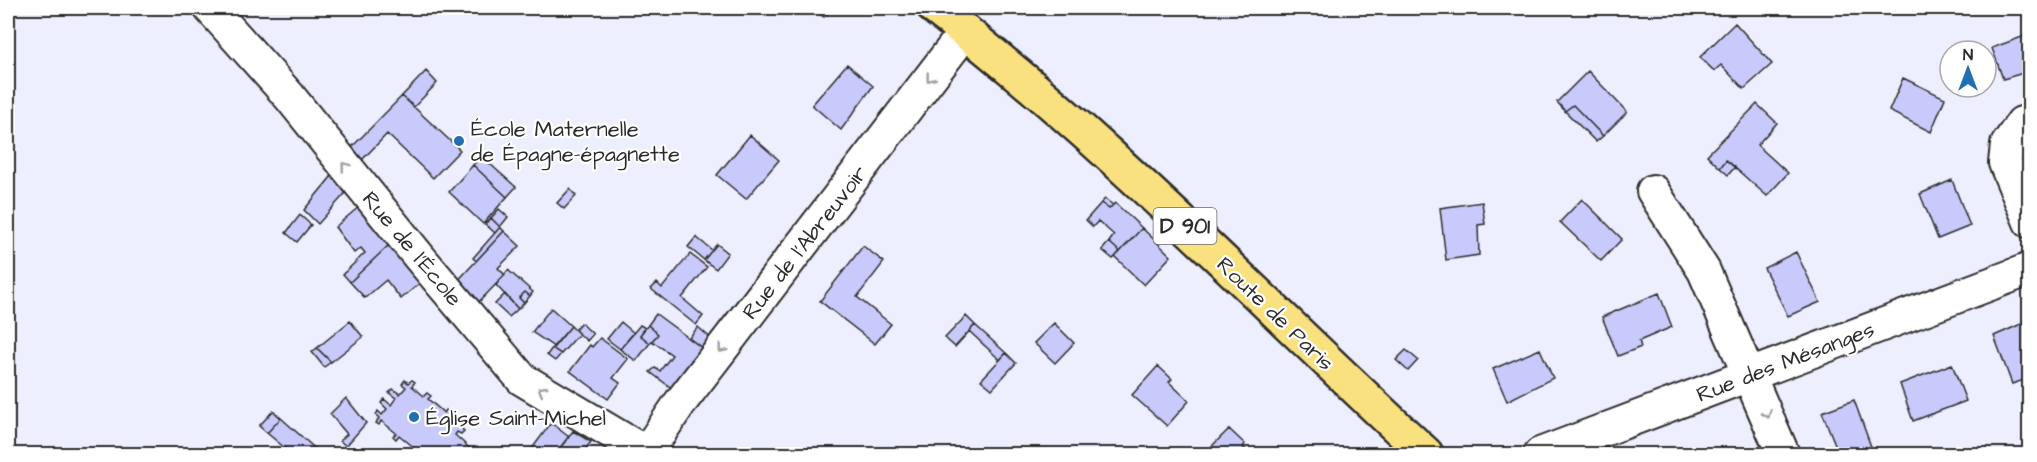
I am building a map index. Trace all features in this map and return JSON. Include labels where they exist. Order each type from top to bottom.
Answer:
[{"type":"main road","name":"Route de Paris","points":[[935,8],[1001,59],[1186,227],[1426,454]]},
{"type":"street","name":"Rue de l'École","points":[[210,8],[289,96],[420,258],[522,379],[647,454]]},
{"type":"street","name":"Rue de l'Abreuvoir","points":[[647,454],[687,393],[966,32]]},
{"type":"street","points":[[2030,121],[2022,123],[2007,145],[2005,163],[2030,222]]},
{"type":"street","points":[[1653,191],[1704,271],[1783,454]]},
{"type":"street","name":"Rue des Mésanges","points":[[1540,454],[2030,269]]},
{"type":"building","points":[[811,8],[834,8],[824,17]]},
{"type":"building","points":[[1735,23],[1772,64],[1744,89],[1721,65],[1714,71],[1700,57]]},
{"type":"building","points":[[2030,34],[2030,71],[2003,79],[1998,65],[1998,46]]},
{"type":"building","points":[[847,64],[873,86],[841,130],[812,105]]},
{"type":"building","points":[[426,71],[437,83],[414,107],[402,96]]},
{"type":"building","points":[[1588,71],[1627,112],[1603,136],[1573,105],[1565,111],[1557,102]]},
{"type":"building","points":[[1903,78],[1938,95],[1938,99],[1945,99],[1931,132],[1889,111]]},
{"type":"building","points":[[402,96],[460,150],[433,178],[387,134],[359,163],[349,150]]},
{"type":"building","points":[[1757,104],[1777,123],[1757,145],[1788,173],[1767,196],[1726,160],[1720,168],[1707,155]]},
{"type":"building","points":[[1573,105],[1603,136],[1596,142],[1565,111]]},
{"type":"building","points":[[750,135],[779,160],[746,199],[717,175]]},
{"type":"building","points":[[481,156],[516,187],[507,197],[473,165]]},
{"type":"building","points":[[1726,160],[1735,167],[1728,175],[1720,168]]},
{"type":"building","points":[[473,165],[507,197],[483,224],[449,192]]},
{"type":"building","points":[[336,171],[351,187],[318,224],[304,210]]},
{"type":"building","points":[[1952,180],[1970,226],[1938,239],[1920,194]]},
{"type":"building","points":[[570,189],[576,196],[564,209],[557,203]]},
{"type":"building","points":[[1105,199],[1113,205],[1109,209],[1101,203]]},
{"type":"building","points":[[1582,199],[1622,239],[1601,261],[1560,222]]},
{"type":"building","points":[[1482,202],[1485,224],[1478,225],[1479,255],[1446,260],[1440,208]]},
{"type":"building","points":[[1101,203],[1109,209],[1115,203],[1142,228],[1120,252],[1109,242],[1114,235],[1098,221],[1093,227],[1086,220]]},
{"type":"building","points":[[360,206],[390,244],[350,282],[343,274],[365,253],[361,248],[354,253],[335,227]]},
{"type":"building","points":[[499,209],[508,217],[500,227],[491,218]]},
{"type":"building","points":[[300,215],[311,225],[297,242],[286,233]]},
{"type":"building","points":[[491,218],[500,227],[495,233],[485,224]]},
{"type":"building","points":[[500,227],[504,231],[476,261],[473,258]]},
{"type":"building","points":[[1142,228],[1171,256],[1144,285],[1115,257]]},
{"type":"building","points":[[504,231],[520,246],[498,268],[505,275],[473,308],[452,287]]},
{"type":"building","points":[[696,237],[712,250],[704,260],[688,247]]},
{"type":"building","points":[[1109,242],[1120,252],[1113,259],[1102,250]]},
{"type":"building","points":[[390,244],[420,283],[401,299],[386,280],[365,298],[350,282]]},
{"type":"building","points":[[717,244],[728,253],[716,269],[704,260]]},
{"type":"building","points":[[863,246],[884,262],[857,297],[891,324],[875,344],[820,301]]},
{"type":"building","points":[[1796,252],[1820,302],[1788,316],[1764,268]]},
{"type":"building","points":[[690,254],[707,267],[682,298],[703,316],[696,325],[651,289],[657,283],[662,288]]},
{"type":"building","points":[[508,270],[533,292],[530,296],[525,292],[519,298],[524,303],[518,309],[496,285]]},
{"type":"building","points":[[525,292],[530,296],[524,303],[519,298]]},
{"type":"building","points":[[1659,293],[1672,327],[1639,341],[1641,347],[1618,356],[1602,317]]},
{"type":"building","points":[[505,294],[518,309],[509,317],[495,304]]},
{"type":"building","points":[[551,308],[571,326],[554,347],[532,332]]},
{"type":"building","points":[[656,314],[706,351],[674,390],[650,372],[655,368],[660,371],[672,355],[652,341],[658,334],[648,325]]},
{"type":"building","points":[[966,316],[975,325],[955,347],[945,338]]},
{"type":"building","points":[[350,321],[363,337],[331,362],[317,348]]},
{"type":"building","points":[[2028,321],[2030,378],[2012,384],[1994,336]]},
{"type":"building","points":[[621,322],[634,333],[620,349],[607,339]]},
{"type":"building","points":[[581,323],[593,334],[587,341],[575,330]]},
{"type":"building","points":[[1054,323],[1074,343],[1055,363],[1034,343]]},
{"type":"building","points":[[640,325],[645,328],[640,335],[650,343],[636,361],[620,349]]},
{"type":"building","points":[[648,325],[658,334],[650,343],[640,335]]},
{"type":"building","points":[[975,325],[1006,353],[1000,360],[969,331]]},
{"type":"building","points":[[571,326],[579,334],[561,354],[552,348]]},
{"type":"building","points":[[698,327],[714,341],[706,351],[689,338]]},
{"type":"building","points":[[600,338],[628,359],[613,378],[620,383],[608,399],[570,371],[590,345],[592,347]]},
{"type":"building","points":[[317,348],[331,362],[324,367],[312,352]]},
{"type":"building","points":[[552,348],[561,354],[555,361],[547,355]]},
{"type":"building","points":[[1540,349],[1553,378],[1507,401],[1493,369]]},
{"type":"building","points":[[1406,350],[1418,360],[1408,371],[1396,360]]},
{"type":"building","points":[[1006,353],[1016,363],[992,389],[981,380]]},
{"type":"building","points":[[1952,364],[1966,401],[1913,421],[1900,384]]},
{"type":"building","points":[[1158,366],[1172,379],[1169,382],[1189,401],[1167,426],[1132,395]]},
{"type":"building","name":"Église Saint-Michel","points":[[405,380],[408,383],[412,380],[415,382],[412,386],[424,396],[427,393],[431,396],[428,399],[444,413],[446,410],[450,413],[448,416],[456,424],[459,420],[462,424],[460,427],[464,431],[461,434],[457,432],[455,435],[476,454],[415,454],[413,453],[416,449],[399,435],[396,439],[393,436],[396,433],[381,421],[379,425],[376,423],[379,418],[376,415],[378,411],[382,415],[387,409],[381,403],[384,399],[391,405],[396,398],[389,393],[393,389],[400,394],[406,387],[402,384]]},
{"type":"building","points":[[346,398],[366,423],[346,446],[340,441],[347,434],[330,414]]},
{"type":"building","points":[[1854,400],[1873,452],[1839,454],[1822,412]]},
{"type":"building","points":[[273,411],[281,418],[267,433],[259,426]]},
{"type":"building","points":[[281,418],[321,454],[292,454],[267,433]]},
{"type":"building","points":[[551,423],[569,437],[555,454],[528,454]]},
{"type":"building","points":[[1229,429],[1245,444],[1243,447],[1251,454],[1204,454]]},
{"type":"building","points":[[573,431],[591,442],[581,454],[555,454]]},
{"type":"place","name":"École Maternelle de Épagne-épagnette","points":[[459,141]]},
{"type":"place","name":"Église Saint-Michel","points":[[414,417]]}]
